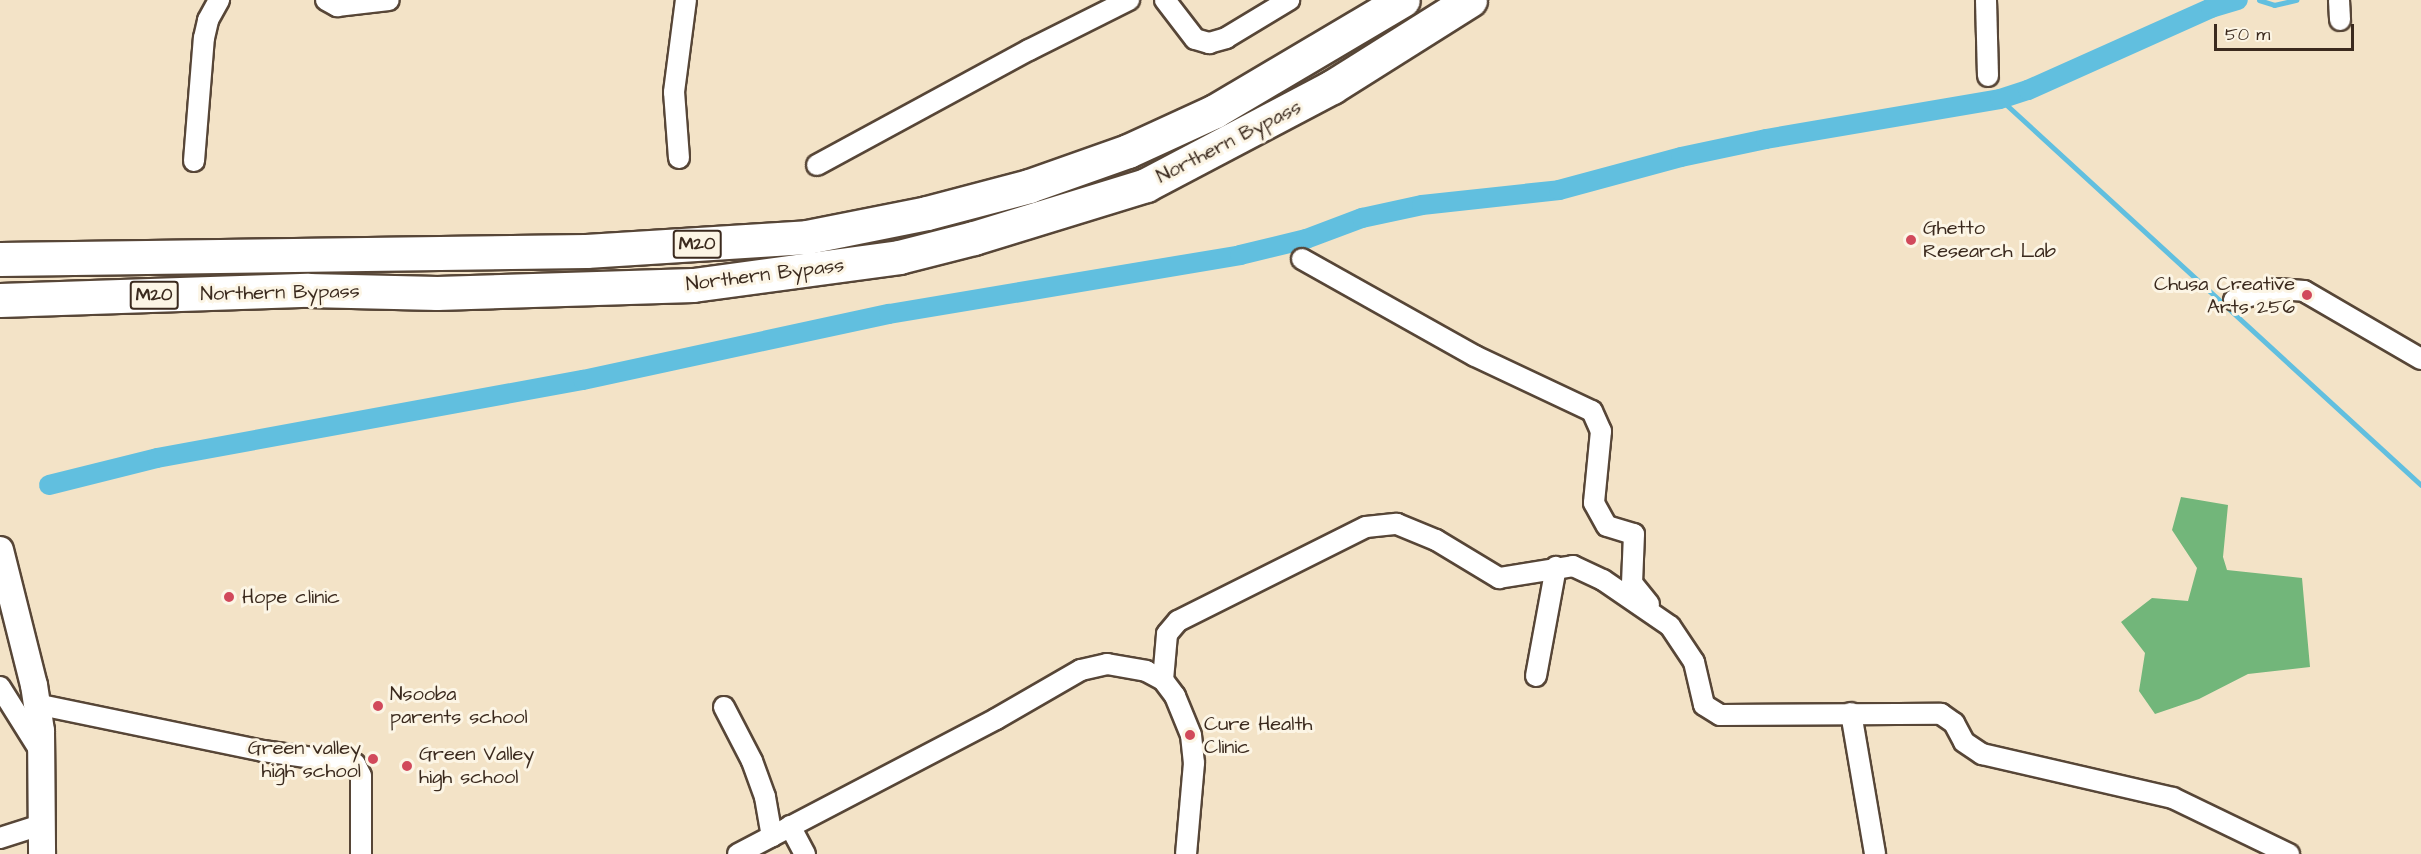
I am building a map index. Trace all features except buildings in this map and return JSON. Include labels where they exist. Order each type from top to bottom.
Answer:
[{"type":"highway","name":"Northern Bypass","points":[[0,259],[586,251],[807,237],[927,213],[1029,186],[1128,151],[1215,111],[1403,0]]},
{"type":"highway","name":"Northern Bypass","points":[[0,300],[308,290],[437,293],[693,285],[898,257],[1146,185],[1332,87],[1470,0]]},
{"type":"street","points":[[194,161],[204,38],[208,20],[219,0]]},
{"type":"street","points":[[326,0],[337,6],[389,0]]},
{"type":"street","points":[[679,158],[674,92],[686,0]]},
{"type":"street","points":[[817,165],[1029,50],[1129,0]]},
{"type":"street","points":[[1165,0],[1195,39],[1209,43],[1226,38],[1289,0]]},
{"type":"street","points":[[1986,0],[1988,76]]},
{"type":"street","points":[[2339,0],[2340,20]]},
{"type":"street","points":[[1302,259],[1474,356],[1592,411],[1601,431],[1594,502],[1607,526],[1634,534],[1632,583],[1670,626],[1694,662],[1704,705],[1720,715],[1941,714],[1954,723],[1964,742],[1982,754],[2173,798],[2289,854]]},
{"type":"street","points":[[2234,300],[2277,289],[2304,291],[2421,359]]},
{"type":"street","points":[[1163,680],[1167,634],[1178,621],[1366,527],[1396,524],[1436,540],[1498,578],[1573,566],[1588,571],[1670,626]]},
{"type":"street","points":[[0,550],[36,704],[42,754],[44,824],[42,854]]},
{"type":"street","points":[[1536,676],[1556,567]]},
{"type":"street","points":[[738,854],[996,719],[1081,670],[1107,664],[1146,671],[1163,680],[1175,696],[1191,735],[1194,763],[1186,854]]},
{"type":"street","points":[[0,687],[42,754]]},
{"type":"street","points":[[36,704],[263,751],[355,764],[361,776],[361,854]]},
{"type":"street","points":[[724,706],[758,779],[772,836]]},
{"type":"street","points":[[1851,713],[1875,854]]},
{"type":"street","points":[[0,838],[44,824]]},
{"type":"street","points":[[790,826],[805,854]]},
{"type":"green space","points":[[2181,497],[2228,505],[2223,557],[2227,570],[2302,578],[2310,667],[2248,674],[2199,699],[2155,714],[2139,691],[2145,653],[2121,622],[2152,598],[2188,601],[2197,568],[2172,530]]},
{"type":"waterway","points":[[49,485],[157,458],[583,380],[889,314],[1240,255],[1306,239],[1362,218],[1422,205],[1559,190],[1681,157],[1766,139],[2000,99],[2028,90],[2211,8],[2238,0]]},
{"type":"waterway","points":[[2259,0],[2274,5],[2296,0]]},
{"type":"waterway","points":[[2000,99],[2421,485]]},
{"type":"place","name":"Ghetto Research Lab","points":[[1911,240]]},
{"type":"place","name":"Chusa Creative Arts 256","points":[[2307,295]]},
{"type":"place","name":"Hope clinic","points":[[229,597]]},
{"type":"place","name":"Nsooba parents school","points":[[378,706]]},
{"type":"place","name":"Cure Health Clinic","points":[[1190,735]]},
{"type":"place","name":"Green valley high school","points":[[373,759]]},
{"type":"place","name":"Green Valley high school","points":[[407,766]]}]
